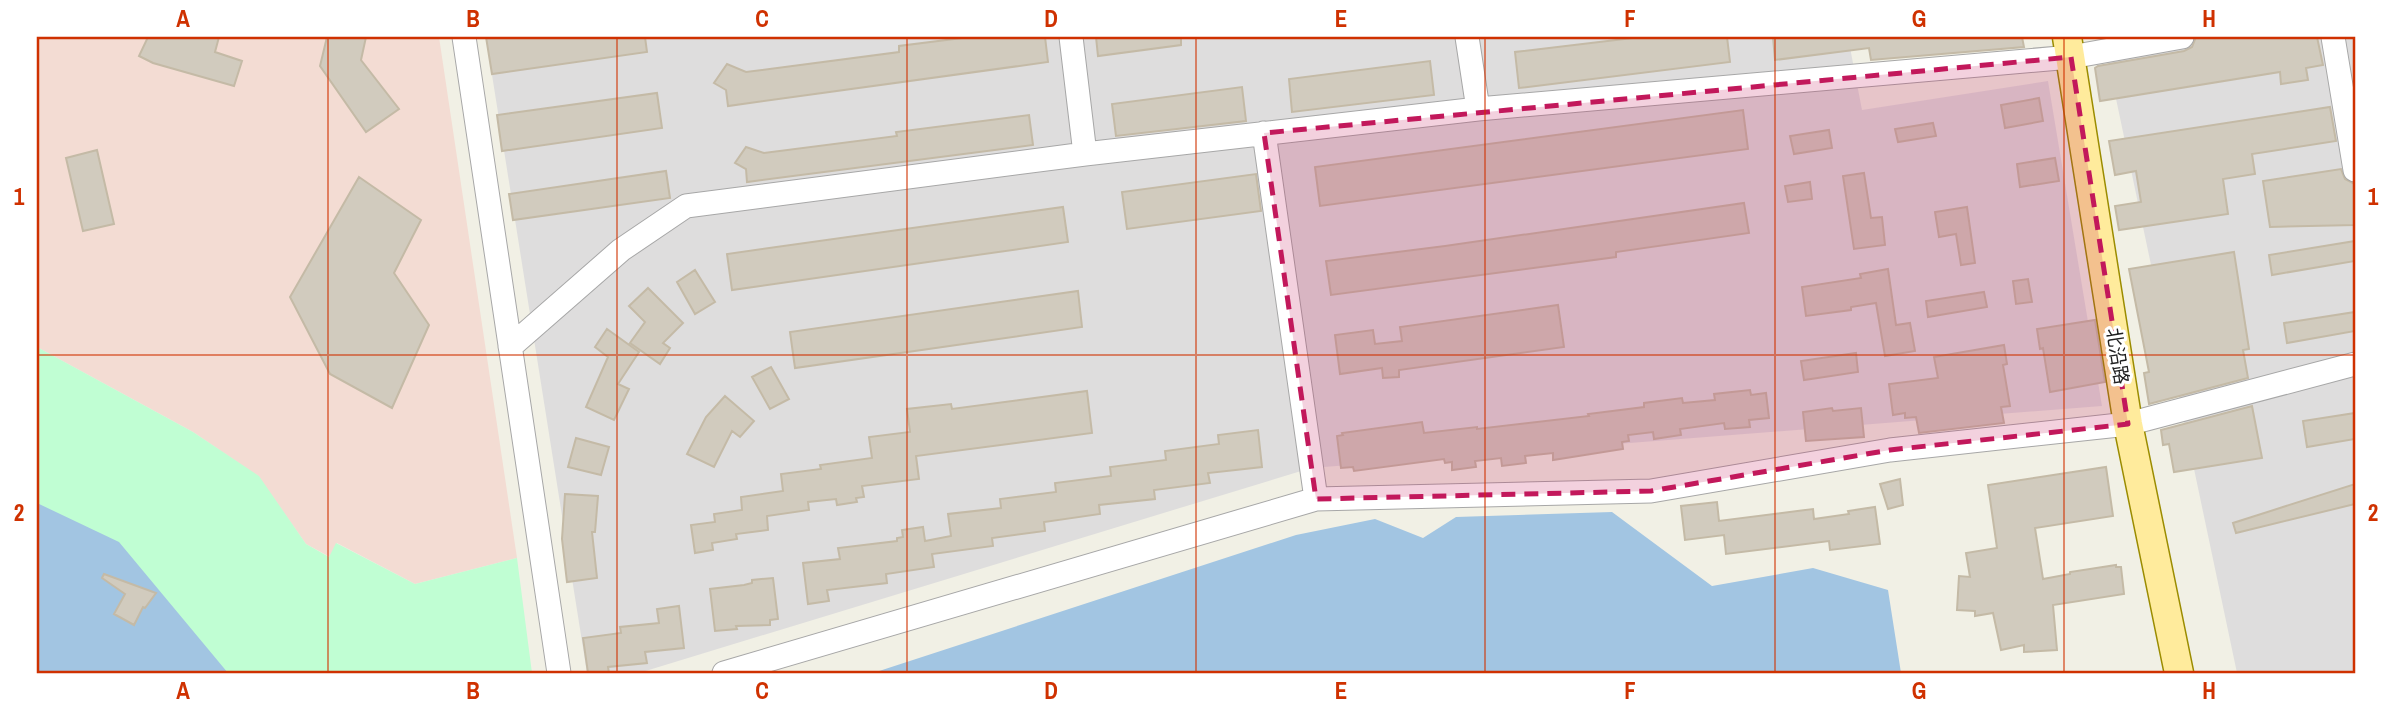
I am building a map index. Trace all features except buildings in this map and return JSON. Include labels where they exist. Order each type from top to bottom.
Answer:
[{"type":"main road","name":"北沿路","points":[[2069,47],[2128,424],[2179,673]]},
{"type":"street","points":[[464,37],[559,673]]},
{"type":"street","points":[[1071,37],[1085,154]]},
{"type":"street","points":[[1467,37],[1478,110]]},
{"type":"street","points":[[510,347],[621,250],[686,206],[1264,133],[2182,37]]},
{"type":"street","points":[[2333,37],[2355,170]]},
{"type":"street","points":[[1264,133],[1316,499]]},
{"type":"street","points":[[724,673],[1316,499],[1651,491],[1890,450],[2128,424],[2355,364]]},
{"type":"highlighted area","points":[[2071,57],[2128,424],[1890,450],[1651,491],[1316,499],[1264,133]]},
{"type":"shaded area","points":[[37,37],[439,37],[517,558],[415,584],[337,543],[330,557],[306,544],[258,476],[193,432],[37,347]]},
{"type":"shaded area","points":[[486,37],[1848,37],[1862,110],[2048,81],[2102,406],[1311,468],[639,673],[587,673]]},
{"type":"shaded area","points":[[2103,37],[2355,37],[2355,673],[2237,673]]},
{"type":"green space","points":[[37,347],[193,432],[259,476],[306,544],[329,557],[336,543],[415,584],[517,558],[532,673],[37,673]]},
{"type":"water","points":[[37,503],[119,542],[228,673],[37,673]]},
{"type":"water","points":[[1612,512],[1712,586],[1813,568],[1888,590],[1901,673],[873,673],[1296,535],[1375,519],[1423,538],[1456,517]]}]
